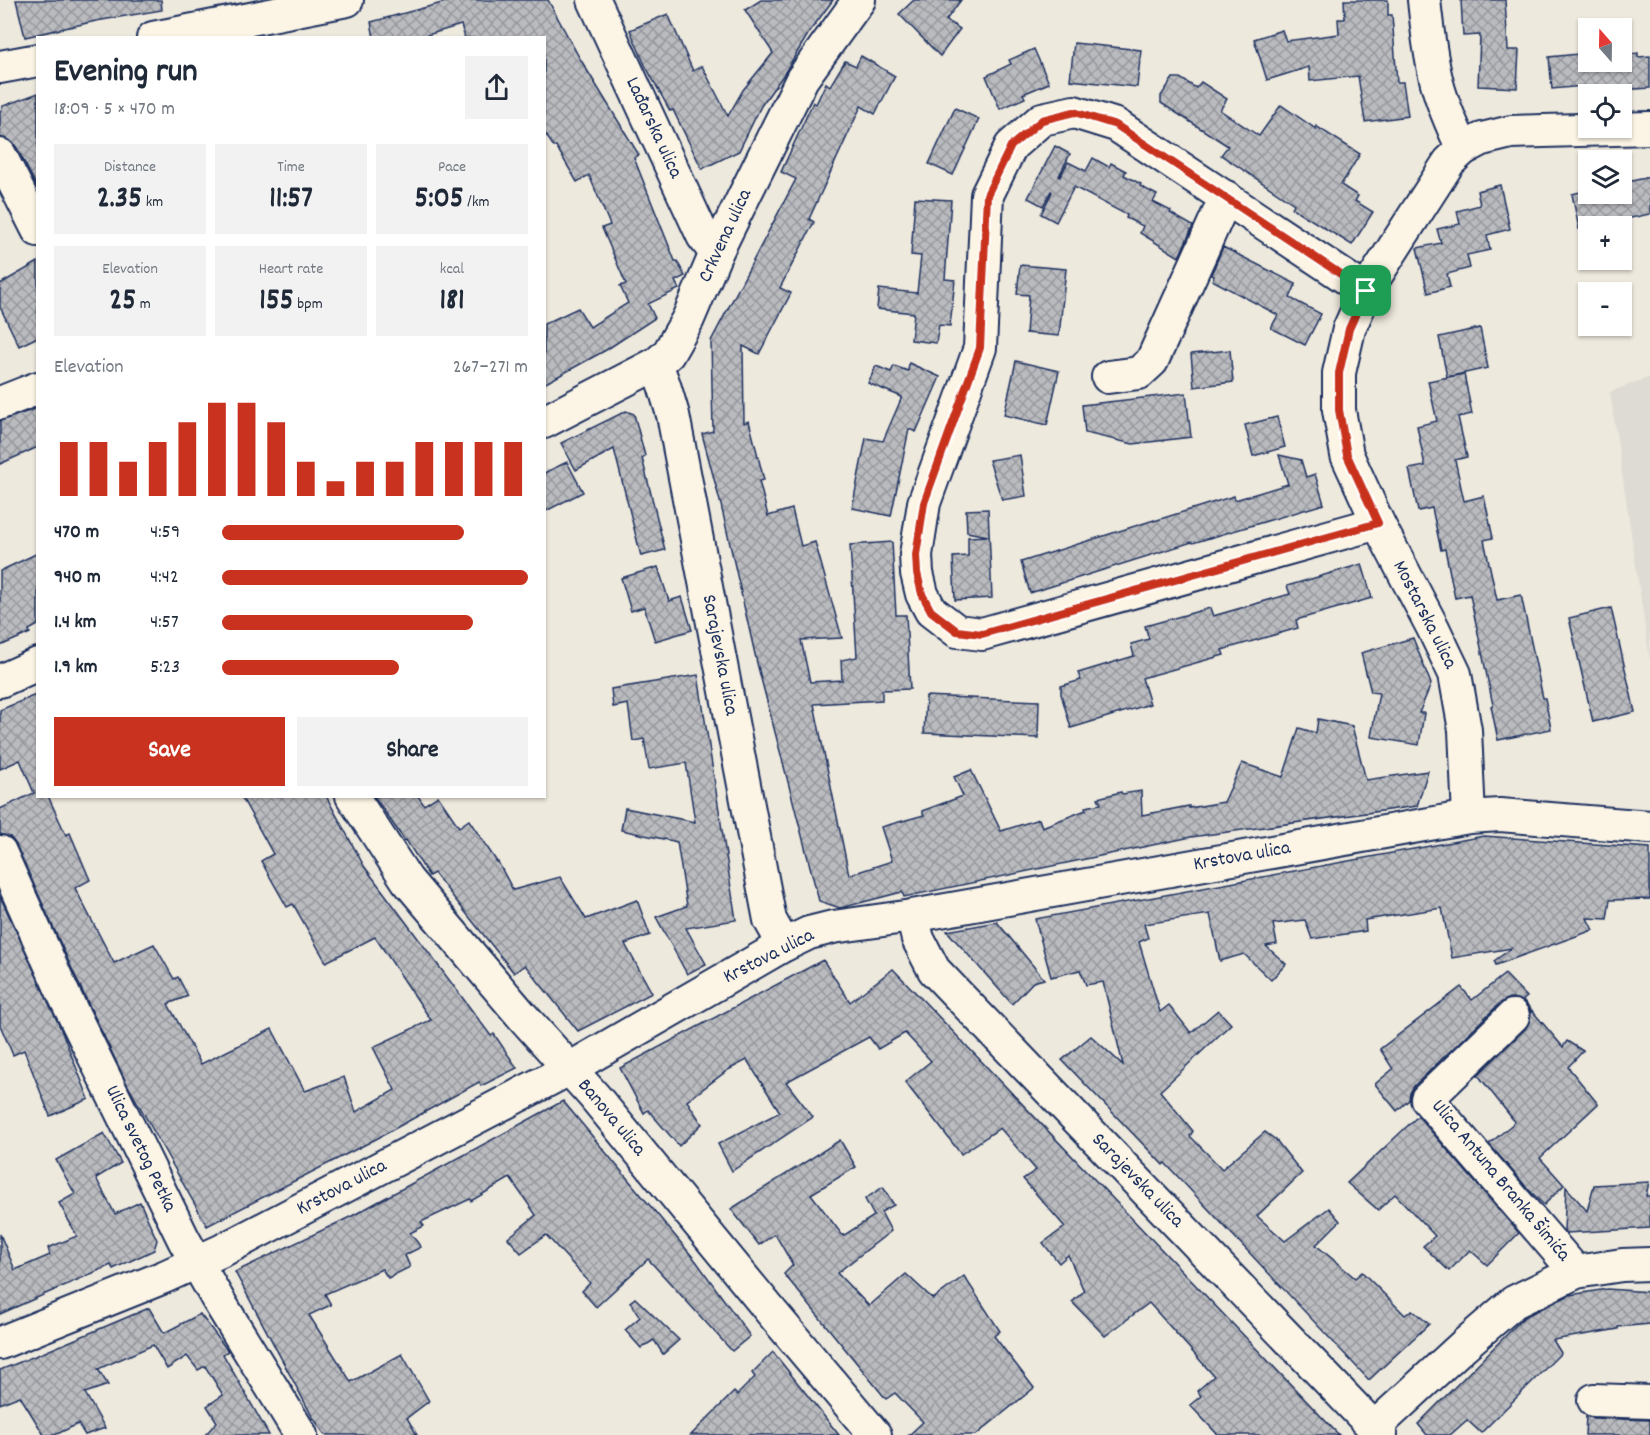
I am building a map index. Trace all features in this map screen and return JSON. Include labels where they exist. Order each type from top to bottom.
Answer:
[{"type":"street","points":[[163,36],[347,0]]},
{"type":"street","name":"Lađarska ulica","points":[[594,0],[703,236],[716,253]]},
{"type":"street","name":"Crkvena ulica","points":[[546,421],[656,364],[668,354],[688,319],[716,253],[802,79],[859,0]]},
{"type":"street","points":[[1424,0],[1432,65],[1437,86],[1463,149]]},
{"type":"street","points":[[0,67],[36,60]]},
{"type":"street","points":[[1366,291],[1116,125],[1074,112],[1042,120],[1011,146],[987,195],[980,348],[924,503],[916,555],[917,573],[922,594],[931,611],[957,631],[982,634],[1378,523]]},
{"type":"street","name":"Mostarska ulica","points":[[1469,817],[1465,730],[1455,674],[1378,523],[1347,455],[1339,410],[1339,373],[1349,329],[1366,291],[1449,162],[1463,149],[1482,139],[1511,132],[1650,128]]},
{"type":"street","points":[[0,154],[36,226]]},
{"type":"street","points":[[1108,377],[1139,373],[1152,361],[1226,197]]},
{"type":"street","name":"Sarajevska ulica","points":[[656,364],[673,415],[770,920],[784,945]]},
{"type":"street","points":[[0,403],[36,389]]},
{"type":"street","points":[[0,681],[36,665]]},
{"type":"street","name":"Banova ulica","points":[[353,798],[407,880],[594,1096],[875,1435]]},
{"type":"street","name":"Krstova ulica","points":[[0,1343],[196,1263],[569,1069],[784,945],[809,933],[1469,817],[1500,815],[1650,827]]},
{"type":"street","name":"Ulica svetog Petka","points":[[0,852],[64,995],[196,1263],[301,1435]]},
{"type":"street","name":"Sarajevska ulica","points":[[912,916],[918,939],[934,970],[1378,1431]]},
{"type":"street","name":"Ulica Antuna Branka Šimića","points":[[1513,1016],[1427,1099],[1576,1272]]},
{"type":"street","points":[[1378,1431],[1464,1345],[1514,1302],[1576,1272],[1622,1265],[1650,1264]]},
{"type":"street","points":[[1594,1400],[1650,1402]]},
{"type":"shaded area","points":[[1650,377],[1650,661],[1610,392]]},
{"type":"building","points":[[16,0],[161,0],[162,10],[96,21],[25,37]]},
{"type":"building","points":[[453,0],[548,0],[579,57],[639,155],[634,158],[675,261],[685,276],[675,281],[679,289],[648,304],[655,318],[606,350],[546,383],[546,323],[578,308],[590,327],[628,303],[620,286],[626,284],[602,228],[610,225],[589,175],[577,182],[556,146],[554,147],[546,135],[546,36],[464,36],[461,25],[424,36],[374,36],[371,22]]},
{"type":"building","points":[[761,0],[833,0],[761,106],[739,151],[702,169],[673,110],[670,111],[645,65],[630,30],[668,14],[693,71],[702,66],[728,116],[743,90],[773,53],[745,10]]},
{"type":"building","points":[[914,0],[961,0],[946,20],[960,29],[940,56],[899,14]]},
{"type":"building","points":[[1344,0],[1388,0],[1388,15],[1392,15],[1397,82],[1403,82],[1408,116],[1365,122],[1358,76],[1310,81],[1309,67],[1267,80],[1254,39],[1282,30],[1286,41],[1339,34],[1338,19],[1345,19]]},
{"type":"building","points":[[1461,0],[1505,0],[1508,50],[1519,50],[1517,88],[1478,86],[1480,35],[1463,36]]},
{"type":"building","points":[[1074,43],[1141,50],[1137,87],[1070,80]]},
{"type":"building","points":[[1034,49],[1049,83],[1023,94],[1025,98],[1000,109],[986,76],[1011,64],[1009,60]]},
{"type":"building","points":[[1638,53],[1638,57],[1650,56],[1650,88],[1632,89],[1632,84],[1578,84],[1578,87],[1552,89],[1549,57],[1578,54],[1578,72],[1632,72],[1632,54]]},
{"type":"building","points":[[861,56],[895,76],[875,114],[861,106],[809,219],[814,222],[780,288],[791,293],[759,354],[743,346],[744,423],[749,421],[764,480],[759,481],[768,516],[792,509],[801,546],[815,542],[842,638],[801,640],[810,682],[842,680],[841,660],[857,657],[850,545],[892,542],[896,615],[906,615],[910,689],[882,690],[882,700],[814,704],[849,875],[892,861],[881,827],[924,815],[922,811],[963,796],[954,777],[971,770],[1001,831],[1039,819],[1042,827],[1086,810],[1085,807],[1101,804],[1098,798],[1121,792],[1122,794],[1141,791],[1142,815],[1224,802],[1242,763],[1283,777],[1299,728],[1316,733],[1318,719],[1352,726],[1366,780],[1428,771],[1417,806],[1191,837],[904,897],[902,892],[840,908],[819,901],[757,663],[721,505],[702,434],[713,431],[711,341],[796,179],[781,172],[813,102],[816,104],[826,83],[830,86],[845,61],[856,66]]},
{"type":"building","points":[[1173,78],[1180,78],[1196,88],[1201,82],[1227,99],[1220,110],[1259,136],[1281,105],[1316,129],[1316,126],[1360,154],[1341,185],[1358,196],[1355,201],[1373,212],[1352,245],[1292,208],[1294,204],[1221,155],[1228,146],[1161,103],[1161,96]]},
{"type":"building","points":[[36,94],[36,185],[16,146],[0,137],[0,112],[3,106]]},
{"type":"building","points":[[955,108],[979,119],[953,175],[929,164]]},
{"type":"building","points":[[1055,146],[1070,154],[1060,177],[1068,162],[1086,171],[1093,158],[1109,167],[1111,163],[1126,171],[1124,175],[1157,195],[1153,202],[1193,226],[1179,257],[1140,233],[1143,226],[1126,218],[1127,215],[1074,187],[1056,222],[1041,214],[1052,192],[1043,206],[1028,198]]},
{"type":"building","points":[[1650,177],[1650,214],[1632,218],[1632,216],[1578,216],[1578,224],[1572,194],[1578,192],[1578,204],[1632,204],[1632,181]]},
{"type":"building","points":[[1500,185],[1510,229],[1487,235],[1490,250],[1467,255],[1470,268],[1447,274],[1450,287],[1428,293],[1417,248],[1441,243],[1437,229],[1460,224],[1457,211],[1480,205],[1477,191]]},
{"type":"building","points":[[915,198],[951,200],[945,279],[955,280],[950,326],[939,325],[936,343],[911,340],[914,313],[877,309],[879,289],[917,293],[921,256],[911,255]]},
{"type":"building","points":[[1223,247],[1296,284],[1290,298],[1321,314],[1305,345],[1271,328],[1278,315],[1212,280],[1214,276],[1211,275]]},
{"type":"building","points":[[36,263],[36,338],[19,346],[0,307],[0,284]]},
{"type":"building","points":[[1020,265],[1066,269],[1059,336],[1026,333],[1029,295],[1017,294]]},
{"type":"building","points":[[1480,328],[1488,368],[1447,377],[1439,337]]},
{"type":"building","points":[[1230,350],[1233,382],[1194,387],[1191,354]]},
{"type":"building","points":[[1016,361],[1059,371],[1047,425],[1004,415]]},
{"type":"building","points":[[909,363],[940,377],[916,432],[909,429],[891,516],[852,508],[866,438],[883,441],[902,397],[868,383],[876,366],[891,372],[894,366],[908,371]]},
{"type":"building","points":[[1464,374],[1472,414],[1458,417],[1467,457],[1455,460],[1464,501],[1484,496],[1493,538],[1484,540],[1497,600],[1521,595],[1551,729],[1498,740],[1470,595],[1455,598],[1445,549],[1441,550],[1432,508],[1418,511],[1409,469],[1425,466],[1417,426],[1437,421],[1428,381]]},
{"type":"building","points":[[1186,393],[1191,437],[1133,444],[1085,433],[1082,405]]},
{"type":"building","points":[[36,409],[36,448],[0,464],[0,421]]},
{"type":"building","points":[[626,411],[634,414],[645,456],[642,458],[665,550],[641,556],[614,449],[576,470],[561,443]]},
{"type":"building","points":[[1277,417],[1285,447],[1253,456],[1245,425]]},
{"type":"building","points":[[1020,455],[1026,496],[1002,500],[989,460]]},
{"type":"building","points":[[1279,455],[1301,460],[1306,477],[1315,474],[1324,504],[1192,542],[1030,593],[1021,562],[1234,496],[1235,500],[1288,484]]},
{"type":"building","points":[[567,462],[583,492],[546,511],[546,472]]},
{"type":"building","points":[[988,509],[992,598],[955,600],[953,557],[968,556],[968,537],[988,536],[967,532],[966,510]]},
{"type":"building","points":[[36,554],[36,626],[29,630],[30,633],[0,646],[0,571]]},
{"type":"building","points":[[1362,564],[1372,598],[1296,620],[1298,628],[1222,650],[1224,655],[1142,678],[1150,704],[1071,728],[1061,694],[1061,686],[1081,680],[1078,673],[1134,656],[1131,644],[1149,639],[1145,626],[1210,608],[1213,616],[1290,594],[1287,586]]},
{"type":"building","points":[[658,567],[669,601],[682,597],[692,630],[655,641],[644,607],[631,611],[621,578]]},
{"type":"building","points":[[1611,608],[1635,712],[1593,722],[1569,618]]},
{"type":"building","points":[[1413,638],[1431,684],[1419,713],[1424,713],[1419,745],[1371,737],[1379,693],[1371,692],[1361,653]]},
{"type":"building","points":[[698,675],[736,920],[686,928],[706,964],[687,974],[656,917],[687,906],[677,842],[621,830],[625,808],[695,822],[686,763],[649,769],[644,739],[633,741],[628,704],[613,707],[611,689]]},
{"type":"building","points":[[36,695],[36,798],[49,798],[66,835],[70,833],[90,880],[75,888],[114,963],[154,944],[174,979],[178,977],[188,996],[168,1004],[201,1064],[272,1029],[305,1091],[344,1077],[356,1112],[395,1090],[373,1047],[431,1020],[375,937],[326,962],[293,904],[287,907],[261,861],[273,854],[242,798],[327,798],[364,866],[491,1036],[494,1034],[517,1068],[481,1086],[479,1082],[376,1139],[207,1226],[127,1084],[16,845],[10,837],[0,834],[0,809],[34,793],[20,760],[0,769],[0,710]]},
{"type":"building","points":[[926,696],[1039,701],[1038,738],[924,733]]},
{"type":"building","points":[[375,798],[419,798],[424,805],[435,798],[439,798],[459,827],[469,820],[498,862],[513,890],[560,877],[586,919],[637,900],[650,935],[625,944],[652,993],[578,1031],[525,965],[514,973],[434,873],[429,876]]},
{"type":"building","points":[[1484,836],[1650,848],[1650,899],[1610,900],[1607,919],[1587,918],[1593,930],[1496,965],[1494,961],[1512,948],[1452,958],[1442,908],[1365,920],[1366,931],[1312,939],[1305,920],[1273,924],[1277,944],[1266,946],[1286,964],[1271,980],[1244,954],[1220,961],[1210,914],[1144,924],[1148,938],[1139,942],[1160,1012],[1169,1005],[1191,1033],[1218,1010],[1231,1024],[1160,1091],[1193,1131],[1190,1136],[1222,1169],[1265,1132],[1276,1140],[1302,1173],[1257,1216],[1285,1241],[1329,1208],[1340,1221],[1316,1245],[1355,1278],[1362,1272],[1405,1315],[1412,1310],[1429,1324],[1369,1380],[1165,1163],[1163,1165],[1062,1060],[1091,1036],[1123,1065],[1103,982],[1086,985],[1080,970],[1051,977],[1035,919]]},
{"type":"building","points":[[0,896],[60,1027],[89,1099],[50,1116],[24,1050],[13,1055],[0,1025]]},
{"type":"building","points":[[997,922],[1044,979],[1033,982],[1012,1004],[947,931]]},
{"type":"building","points":[[823,960],[850,1002],[893,969],[1339,1435],[1218,1435],[1190,1405],[1201,1396],[1197,1391],[1214,1376],[1149,1303],[1105,1336],[1072,1302],[1084,1291],[1068,1255],[1059,1263],[1043,1243],[1065,1227],[1023,1179],[1036,1170],[1000,1128],[961,1154],[905,1082],[931,1061],[905,1033],[878,1049],[869,1037],[786,1082],[813,1117],[732,1171],[718,1144],[780,1112],[747,1060],[728,1070],[687,1101],[702,1124],[679,1146],[648,1110],[644,1113],[620,1068]]},
{"type":"building","points":[[1505,974],[1527,997],[1523,1000],[1563,1047],[1567,1041],[1583,1051],[1568,1067],[1598,1104],[1540,1158],[1564,1185],[1544,1205],[1489,1144],[1515,1122],[1478,1075],[1526,1028],[1531,1012],[1525,1003],[1509,998],[1500,1003],[1414,1086],[1409,1100],[1397,1111],[1375,1084],[1393,1069],[1380,1049],[1461,987],[1472,1000]]},
{"type":"building","points":[[563,1101],[696,1261],[750,1336],[732,1351],[648,1259],[596,1307],[582,1291],[590,1283],[546,1235],[521,1253],[508,1238],[536,1215],[510,1178],[471,1201],[470,1199],[421,1222],[424,1226],[410,1233],[421,1247],[405,1255],[410,1267],[388,1278],[382,1269],[325,1294],[331,1305],[309,1315],[351,1382],[402,1354],[429,1401],[407,1418],[417,1435],[325,1435],[312,1416],[235,1272],[352,1216]]},
{"type":"building","points":[[1418,1116],[1519,1233],[1487,1265],[1470,1250],[1449,1271],[1423,1246],[1435,1236],[1395,1194],[1378,1210],[1347,1183]]},
{"type":"building","points":[[104,1133],[121,1163],[96,1178],[115,1214],[140,1202],[157,1240],[154,1250],[113,1269],[111,1265],[0,1314],[0,1234],[15,1270],[50,1255],[48,1248],[77,1236],[59,1203],[75,1194],[56,1160]]},
{"type":"building","points":[[840,1140],[856,1167],[811,1194],[843,1236],[874,1216],[865,1199],[883,1187],[894,1205],[881,1212],[891,1231],[837,1273],[869,1306],[906,1274],[933,1299],[964,1276],[1000,1331],[994,1336],[1034,1388],[976,1435],[909,1435],[923,1422],[895,1393],[886,1399],[784,1274],[793,1265],[775,1234],[759,1245],[731,1209]]},
{"type":"building","points":[[1649,1182],[1646,1196],[1650,1196],[1650,1228],[1566,1233],[1564,1231],[1566,1187],[1587,1211],[1594,1185]]},
{"type":"building","points":[[1607,1289],[1650,1292],[1650,1324],[1618,1327],[1618,1329],[1553,1340],[1561,1353],[1481,1433],[1467,1420],[1450,1435],[1427,1435],[1418,1424],[1524,1317],[1570,1295]]},
{"type":"building","points":[[635,1298],[679,1340],[663,1354],[654,1340],[641,1348],[625,1330],[640,1317],[630,1302]]},
{"type":"building","points":[[149,1308],[164,1333],[200,1314],[228,1351],[223,1354],[269,1435],[205,1435],[217,1422],[207,1406],[223,1395],[205,1366],[198,1370],[187,1356],[167,1369],[153,1345],[98,1369],[108,1385],[85,1393],[105,1428],[85,1435],[78,1424],[55,1435],[44,1435],[20,1396],[0,1404],[0,1370]]},
{"type":"building","points":[[773,1352],[839,1435],[691,1435],[734,1392],[737,1395],[755,1377],[752,1373]]},
{"type":"building","points":[[1586,1416],[1650,1420],[1650,1435],[1585,1435]]},
{"type":"route","points":[[1074,112],[1116,125],[1366,291],[1349,329],[1339,373],[1339,410],[1347,455],[1378,523],[982,634],[957,631],[931,611],[922,594],[916,555],[924,503],[980,348],[987,195],[1011,146],[1042,120],[1074,112]]}]
